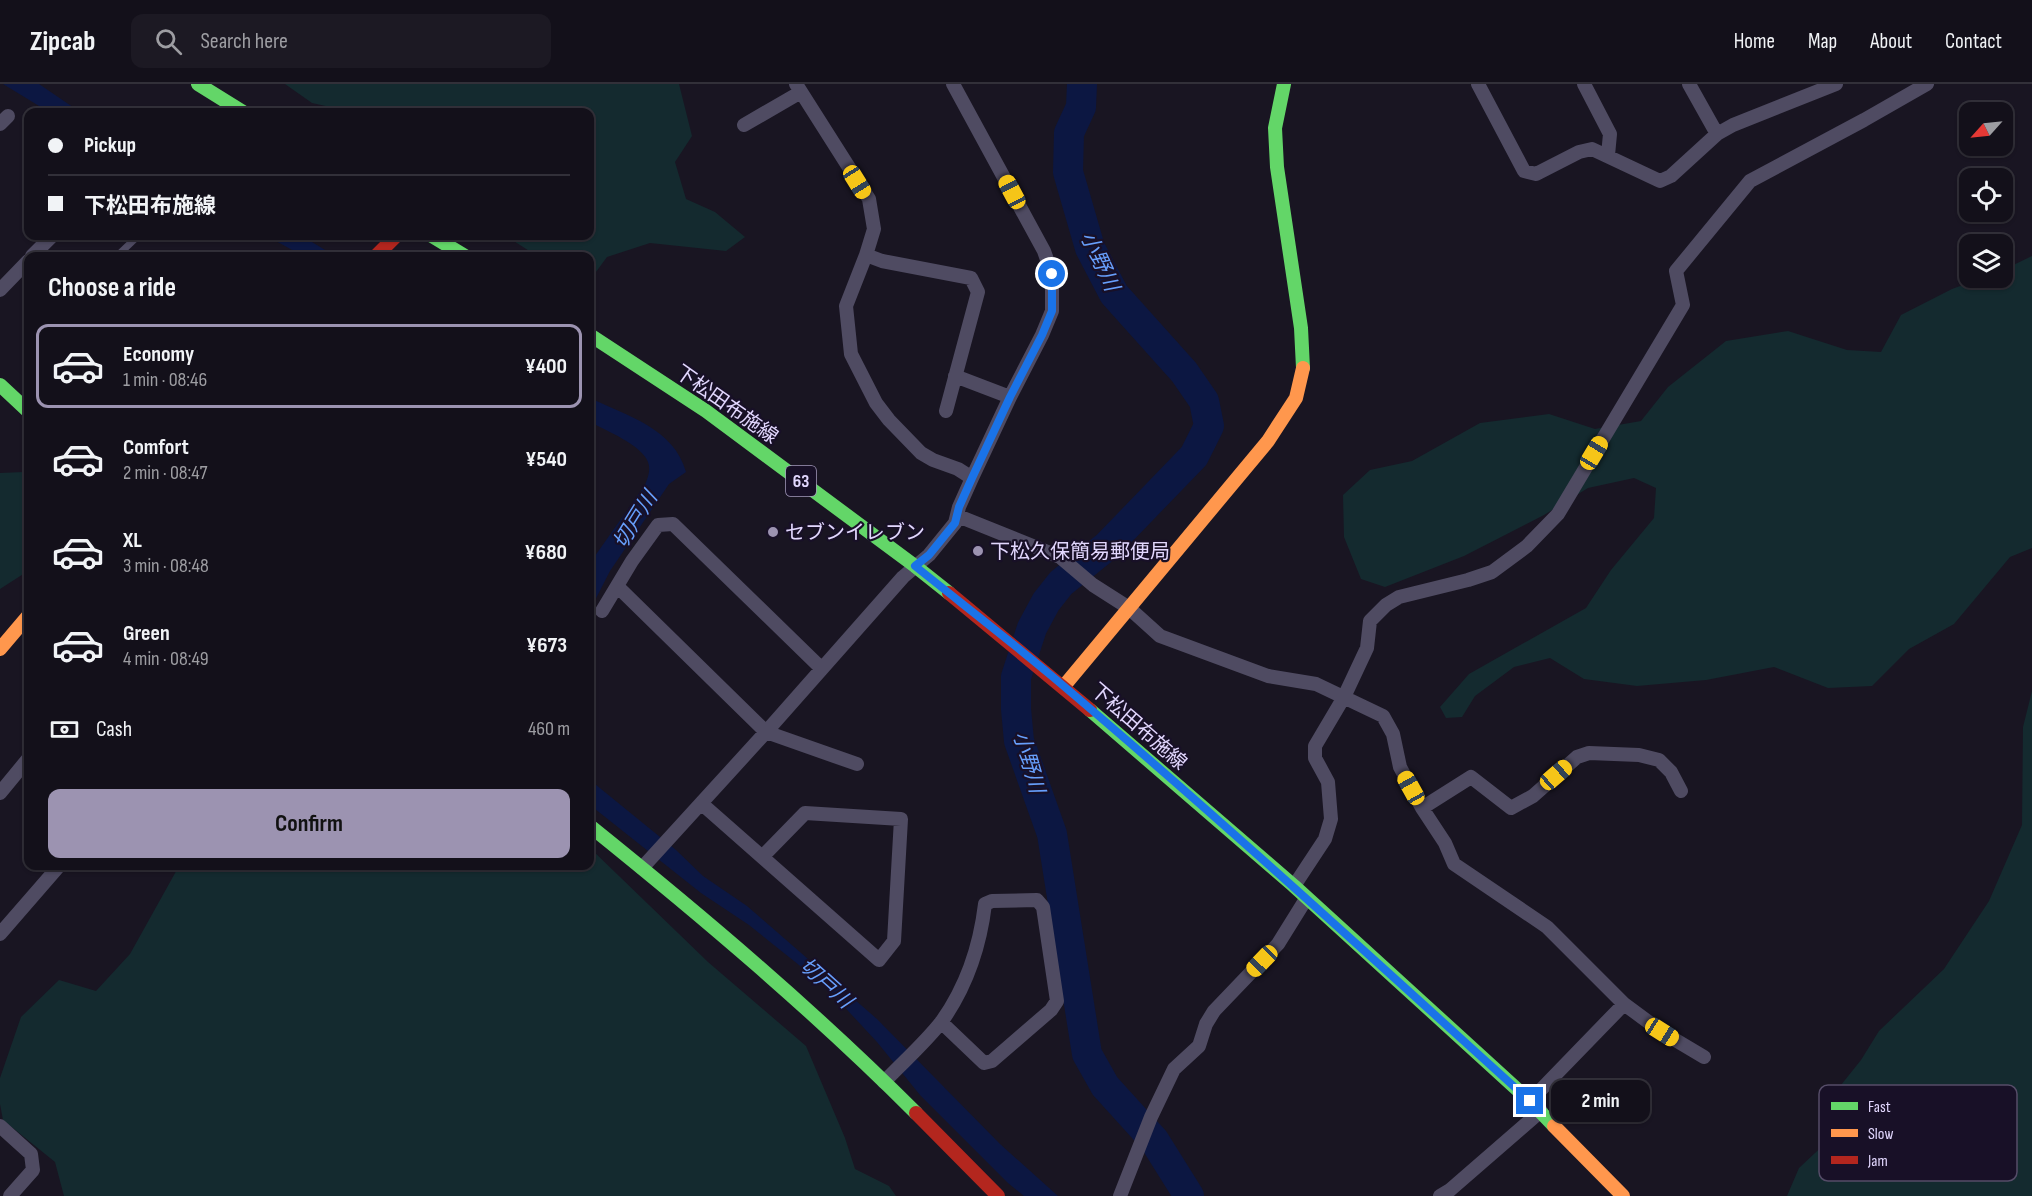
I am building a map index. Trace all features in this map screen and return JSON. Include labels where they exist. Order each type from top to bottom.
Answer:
[{"type":"main road","points":[[198,84],[237,108]]},
{"type":"main road","points":[[1064,686],[1268,441],[1296,398],[1303,368],[1301,328],[1277,167],[1275,128],[1284,84]]},
{"type":"main road","points":[[380,252],[392,240]]},
{"type":"main road","points":[[439,240],[458,252]]},
{"type":"main road","name":"下松田布施線","points":[[594,338],[706,411],[915,566],[1064,686],[1294,886],[1541,1111],[1623,1196]]},
{"type":"main road","points":[[0,385],[24,406]]},
{"type":"main road","points":[[0,649],[24,621]]},
{"type":"main road","points":[[594,829],[646,864],[801,1004],[884,1082],[998,1196]]},
{"type":"street","points":[[646,864],[702,804],[821,668],[915,566],[929,555],[955,523],[959,507],[972,478],[1052,311],[1052,274],[1044,251],[953,84]]},
{"type":"street","points":[[1478,84],[1524,171],[1536,174],[1578,152],[1592,149],[1660,180],[1671,176],[1717,134],[1733,125],[1836,84]]},
{"type":"street","points":[[1584,84],[1610,134],[1608,155]]},
{"type":"street","points":[[1689,84],[1717,134]]},
{"type":"street","points":[[1795,84],[1802,97]]},
{"type":"street","points":[[1294,886],[1325,839],[1331,819],[1328,782],[1315,758],[1317,739],[1344,697],[1367,648],[1370,621],[1386,605],[1399,597],[1492,572],[1527,546],[1558,514],[1683,305],[1676,272],[1750,181],[1927,84]]},
{"type":"street","points":[[744,124],[798,88],[869,200],[874,229],[846,306],[851,354],[876,403],[921,453],[958,469],[972,478]]},
{"type":"street","points":[[36,252],[48,240]]},
{"type":"street","points":[[866,255],[882,261],[972,278],[978,292],[946,411]]},
{"type":"street","points":[[0,290],[24,265]]},
{"type":"street","points":[[955,376],[1010,397]]},
{"type":"street","points":[[958,516],[1060,558],[1094,585],[1129,608],[1160,636],[1268,676],[1316,684],[1383,716],[1393,734],[1400,767],[1422,808],[1445,843],[1454,864],[1547,927],[1624,1004],[1662,1032],[1704,1057]]},
{"type":"street","points":[[602,611],[632,561],[658,525],[673,524],[821,668]]},
{"type":"street","points":[[618,587],[766,732],[857,764]]},
{"type":"street","points":[[1422,808],[1471,777],[1511,808],[1533,796],[1577,757],[1589,753],[1640,755],[1659,760],[1671,772],[1681,791]]},
{"type":"street","points":[[0,793],[24,764]]},
{"type":"street","points":[[702,804],[762,857],[879,960],[894,941],[901,819],[805,813],[762,857]]},
{"type":"street","points":[[0,934],[56,870]]},
{"type":"street","points":[[1120,1196],[1151,1117],[1174,1069],[1198,1046],[1206,1024],[1214,1011],[1278,944],[1306,899]]},
{"type":"street","points":[[884,1082],[941,1022],[962,989],[982,932],[985,904],[992,901],[1037,900],[1043,907],[1057,1001],[1051,1010],[992,1061],[984,1063],[941,1022]]},
{"type":"street","points":[[1530,1101],[1624,1004]]},
{"type":"street","points":[[1440,1196],[1450,1190],[1541,1111]]},
{"type":"street","points":[[0,1126],[31,1154],[33,1170],[10,1196]]},
{"type":"lane","points":[[121,252],[134,240]]},
{"type":"green space","points":[[285,84],[679,84],[692,136],[675,162],[686,199],[715,212],[745,237],[726,251],[650,243],[607,257],[594,275],[594,252],[531,252],[512,240],[594,240],[594,108],[335,108],[312,103]]},
{"type":"green space","points":[[2032,256],[2032,548],[2010,557],[1954,624],[1909,649],[1872,686],[1828,688],[1774,667],[1706,680],[1637,686],[1584,679],[1550,658],[1514,667],[1475,696],[1462,717],[1446,718],[1440,707],[1469,674],[1586,608],[1611,570],[1654,518],[1656,488],[1634,478],[1588,488],[1544,515],[1464,556],[1385,587],[1361,579],[1344,537],[1343,495],[1370,470],[1412,461],[1480,423],[1549,414],[1595,429],[1641,421],[1668,387],[1726,341],[1788,331],[1847,350],[1881,352],[1901,315],[1959,286],[2013,288],[2013,265]]},
{"type":"green space","points":[[24,472],[24,574],[0,589],[0,473]]},
{"type":"green space","points":[[2032,691],[2032,1196],[1787,1196],[1799,1168],[1819,1149],[1819,1181],[2017,1181],[2017,1085],[1841,1085],[1861,1060],[1879,1031],[1944,969],[1989,901],[2022,825],[2023,727]]},
{"type":"green space","points":[[594,852],[708,962],[806,1046],[845,1138],[855,1169],[889,1186],[896,1196],[64,1196],[55,1162],[3,1120],[0,1104],[0,1078],[21,1017],[59,980],[96,991],[130,954],[177,870],[594,870]]},
{"type":"water","points":[[3,84],[39,84],[74,108],[42,108]]},
{"type":"water","points":[[274,240],[309,240],[328,252],[296,252]]},
{"type":"water","name":"切戸川","points":[[594,400],[647,425],[660,434],[680,457],[686,472],[669,484],[610,571],[594,602],[594,557],[645,485],[648,476],[648,462],[644,456],[622,439],[594,424]]},
{"type":"water","name":"切戸川","points":[[594,783],[676,850],[703,876],[747,906],[877,1019],[1000,1144],[1058,1196],[1024,1196],[1008,1183],[920,1095],[877,1042],[824,985],[749,925],[701,893],[594,808]]},
{"type":"waterway","name":"小野川","points":[[1082,84],[1081,107],[1069,133],[1068,172],[1090,248],[1114,294],[1184,372],[1204,401],[1209,426],[1194,456],[1107,546],[1061,583],[1046,602],[1032,628],[1016,677],[1019,741],[1052,834],[1087,1054],[1105,1086],[1154,1140],[1189,1196]]},
{"type":"traffic: fast","points":[[198,84],[237,108]]},
{"type":"traffic: fast","points":[[1284,84],[1275,128],[1277,167],[1301,328],[1303,368]]},
{"type":"traffic: fast","points":[[439,240],[458,252]]},
{"type":"traffic: fast","points":[[594,338],[706,411],[949,593]]},
{"type":"traffic: fast","points":[[0,385],[24,407]]},
{"type":"traffic: fast","points":[[1090,710],[1294,886],[1530,1101],[1554,1126]]},
{"type":"traffic: fast","points":[[594,829],[757,965],[916,1113]]},
{"type":"traffic: slow","points":[[1064,686],[1268,441],[1296,398],[1303,368]]},
{"type":"traffic: slow","points":[[0,649],[24,621]]},
{"type":"traffic: slow","points":[[1554,1126],[1623,1196]]},
{"type":"traffic: jam","points":[[380,252],[392,240]]},
{"type":"traffic: jam","points":[[949,593],[1090,710]]},
{"type":"traffic: jam","points":[[916,1113],[998,1196]]},
{"type":"place","name":"セブンイレブン","points":[[773,532]]},
{"type":"place","name":"下松久保簡易郵便局","points":[[978,551]]},
{"type":"route","points":[[1052,274],[1052,311],[972,478],[959,507],[955,523],[929,555],[915,566],[1052,676],[1294,886],[1530,1101]]}]
